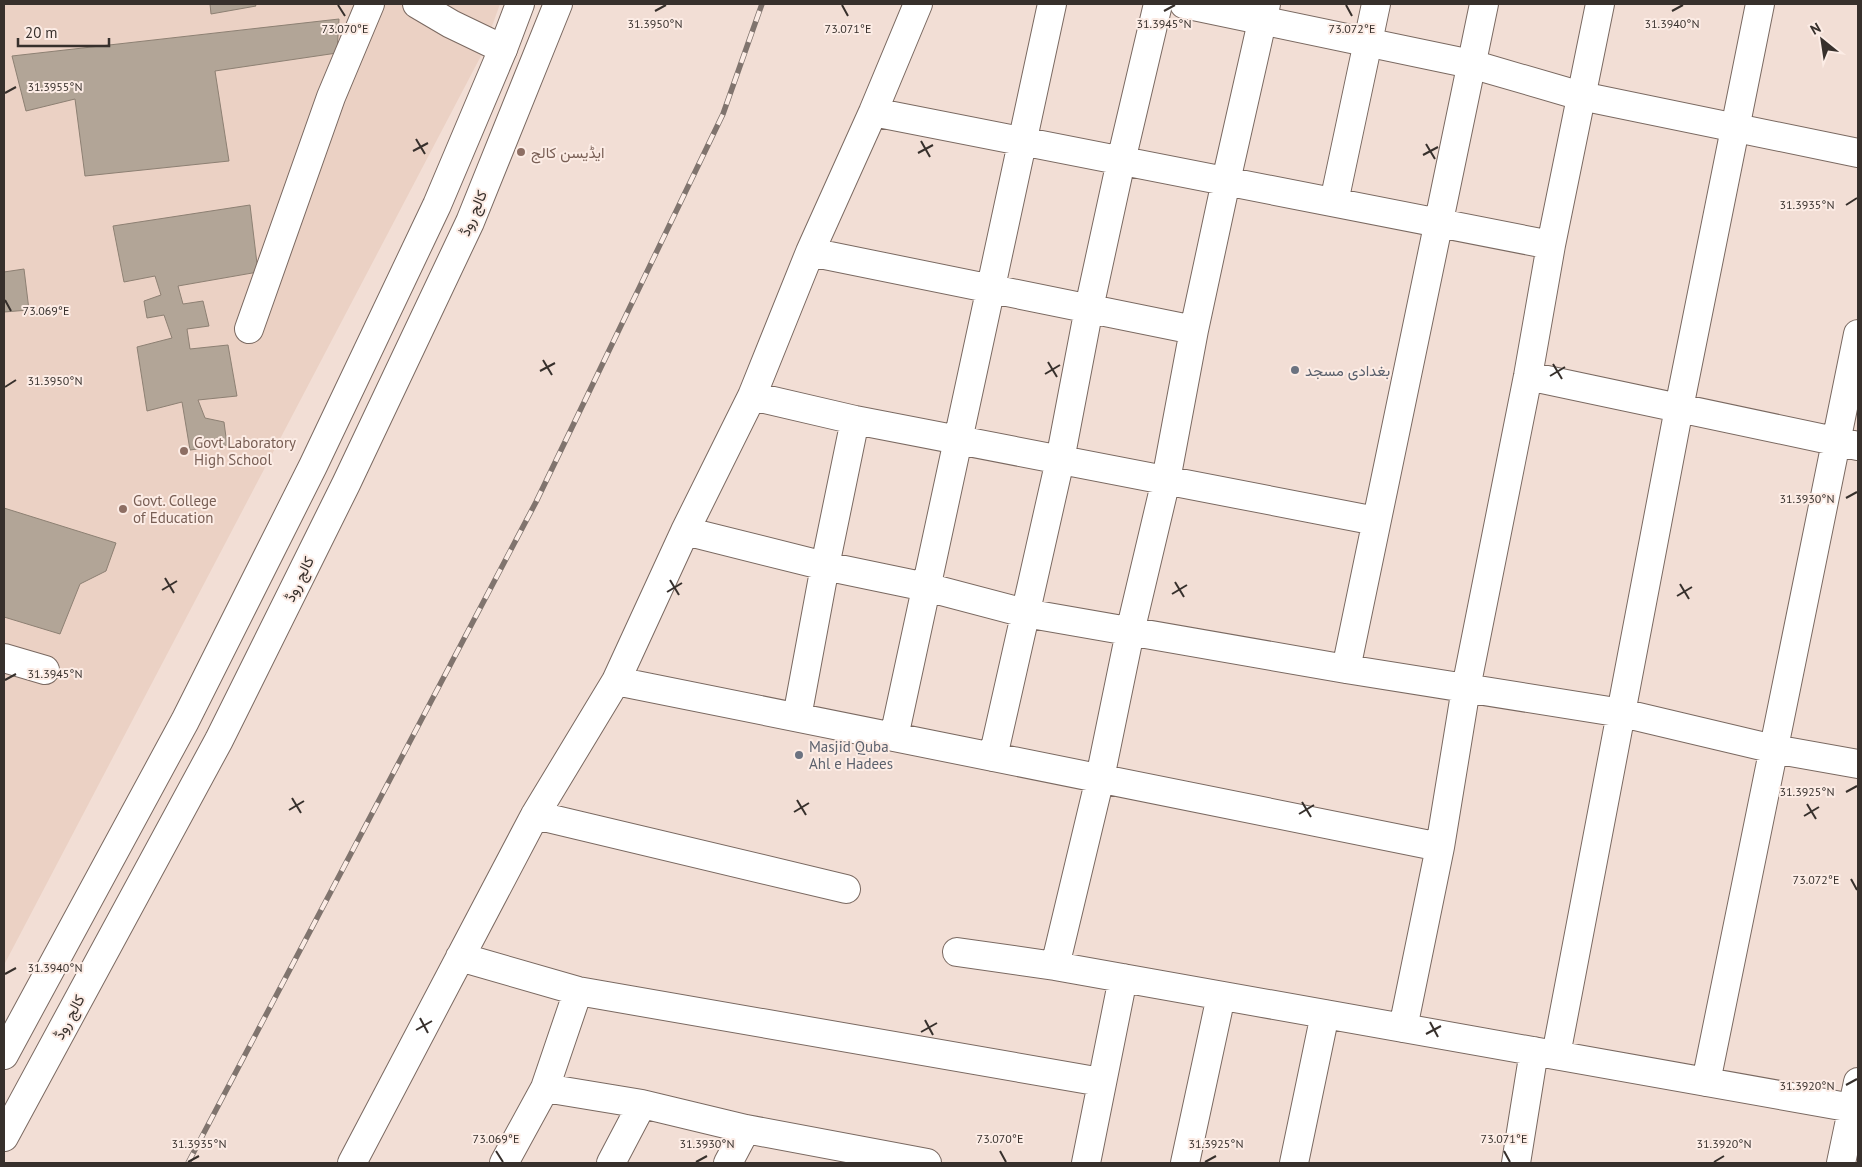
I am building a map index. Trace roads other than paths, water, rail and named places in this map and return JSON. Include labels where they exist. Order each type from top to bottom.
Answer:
[{"type":"street","points":[[250,329],[331,97],[370,4]]},
{"type":"street","points":[[417,4],[451,24],[503,49]]},
{"type":"street","points":[[4,1055],[185,721],[313,466],[437,205],[520,4]]},
{"type":"street","name":"کالج روڈ","points":[[4,1137],[219,740],[346,484],[470,222],[558,4]]},
{"type":"street","points":[[352,1163],[535,815],[616,681],[685,531],[752,396],[810,252],[873,112],[918,4]]},
{"type":"street","points":[[894,737],[1052,4]]},
{"type":"street","points":[[993,757],[1060,460],[1089,308],[1121,161],[1158,4]]},
{"type":"street","points":[[1184,4],[1264,12],[1368,42],[1471,64],[1581,96],[1858,153]]},
{"type":"street","points":[[1334,202],[1376,4]]},
{"type":"street","points":[[1346,668],[1484,4]]},
{"type":"street","points":[[1403,1028],[1440,847],[1466,688],[1528,376],[1551,244],[1600,4]]},
{"type":"street","points":[[1516,1163],[1545,1053],[1622,713],[1679,408],[1760,4]]},
{"type":"street","points":[[1056,966],[1100,778],[1130,632],[1166,480],[1194,330],[1264,12]]},
{"type":"street","points":[[873,112],[1551,244]]},
{"type":"street","points":[[810,252],[1194,330]]},
{"type":"street","points":[[1706,1082],[1774,748],[1847,443],[1858,334]]},
{"type":"street","points":[[1528,376],[1847,443]]},
{"type":"street","points":[[752,396],[855,420],[1376,521]]},
{"type":"street","points":[[797,718],[825,566],[855,420]]},
{"type":"street","points":[[685,531],[825,566],[926,587],[1025,613],[1622,713],[1774,748],[1858,764]]},
{"type":"street","points":[[4,658],[45,670]]},
{"type":"street","points":[[616,681],[1440,847]]},
{"type":"street","points":[[535,815],[846,889]]},
{"type":"street","points":[[957,952],[1056,966],[1856,1109]]},
{"type":"street","points":[[460,957],[578,991],[1101,1082]]},
{"type":"street","points":[[1086,1163],[1123,978]]},
{"type":"street","points":[[504,1163],[546,1088],[578,991]]},
{"type":"street","points":[[1184,1163],[1221,996]]},
{"type":"street","points":[[1294,1163],[1325,1014]]},
{"type":"street","points":[[1841,1163],[1856,1109],[1858,1082]]},
{"type":"street","points":[[546,1088],[642,1104],[746,1128],[927,1163]]},
{"type":"street","points":[[611,1163],[642,1104]]},
{"type":"street","points":[[728,1163],[746,1128]]},
{"type":"railway","points":[[188,1163],[536,502],[723,114],[762,4]]},
{"type":"place","name":"ایڈیسن کالج","points":[[521,152]]},
{"type":"place","name":"بغدادی مسجد","points":[[1295,370]]},
{"type":"place","name":"Govt Laboratory High School","points":[[184,451]]},
{"type":"place","name":"Govt. College of Education","points":[[123,509]]},
{"type":"place","name":"Masjid Quba Ahl e Hadees","points":[[799,755]]}]
